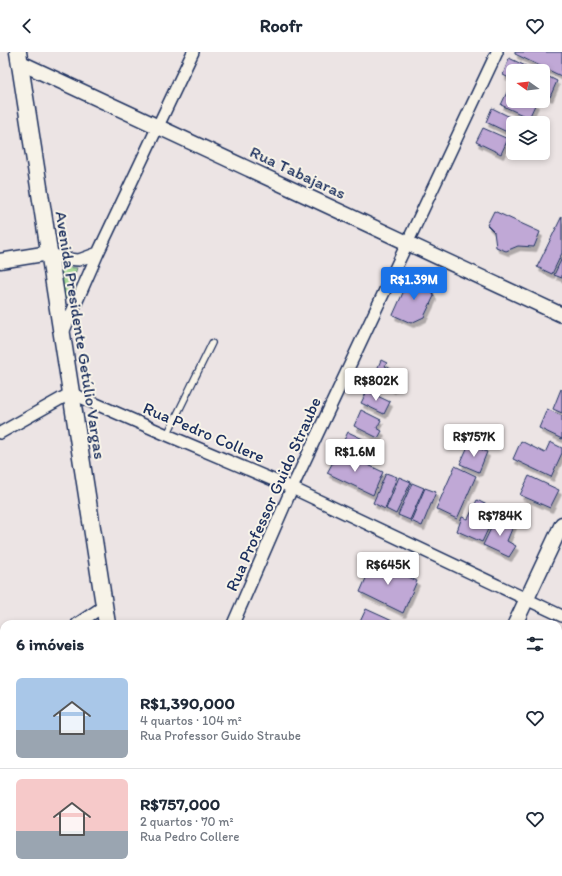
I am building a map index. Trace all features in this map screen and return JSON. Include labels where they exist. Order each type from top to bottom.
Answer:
[{"type":"main road","name":"Avenida Presidente Getúlio Vargas","points":[[20,55],[49,253],[106,620]]},
{"type":"street","points":[[62,336],[98,253],[193,52]]},
{"type":"street","name":"Rua Professor Guido Straube","points":[[235,620],[292,488],[497,52]]},
{"type":"street","name":"Rua Tabajaras","points":[[20,55],[158,126],[562,315]]},
{"type":"street","points":[[0,260],[49,253],[65,259],[79,260],[98,253]]},
{"type":"street","points":[[0,433],[71,393]]},
{"type":"street","name":"Rua Pedro Collere","points":[[71,393],[292,488],[562,616]]},
{"type":"street","points":[[517,620],[562,524]]},
{"type":"street","points":[[83,620],[104,606]]},
{"type":"lane","points":[[167,435],[212,343]]},
{"type":"green space","points":[[54,267],[77,268],[64,305]]},
{"type":"building","points":[[515,52],[562,52],[561,76],[550,71],[550,64],[536,64],[515,54]]},
{"type":"building","points":[[509,58],[521,64],[507,64]]},
{"type":"building","points":[[506,66],[506,76],[503,75]]},
{"type":"building","points":[[550,78],[557,81],[550,97]]},
{"type":"building","points":[[506,94],[506,107],[501,105]]},
{"type":"building","points":[[492,108],[508,116],[506,116],[506,132],[486,122]]},
{"type":"building","points":[[507,108],[534,108],[530,116],[525,116]]},
{"type":"building","points":[[483,128],[506,138],[506,143],[501,154],[476,142]]},
{"type":"building","points":[[494,211],[540,232],[534,247],[518,246],[506,251],[496,247],[494,232],[487,225]]},
{"type":"building","points":[[562,216],[562,253],[552,274],[537,267]]},
{"type":"building","points":[[562,258],[562,278],[554,275]]},
{"type":"building","points":[[410,277],[429,284],[434,296],[424,317],[411,323],[393,315]]},
{"type":"building","points":[[381,360],[387,363],[385,366],[400,374],[393,389],[373,379]]},
{"type":"building","points":[[561,389],[562,390],[562,413],[553,409]]},
{"type":"building","points":[[367,391],[390,402],[384,414],[361,403]]},
{"type":"building","points":[[547,409],[562,416],[562,439],[539,428]]},
{"type":"building","points":[[361,410],[381,420],[377,428],[382,431],[378,438],[354,426]]},
{"type":"building","points":[[348,432],[363,439],[355,455],[340,448]]},
{"type":"building","points":[[521,441],[545,453],[550,442],[562,448],[562,453],[551,477],[513,459]]},
{"type":"building","points":[[469,444],[487,452],[479,472],[460,464]]},
{"type":"building","points":[[339,451],[383,472],[373,495],[327,473]]},
{"type":"building","points":[[455,466],[476,476],[457,519],[436,509]]},
{"type":"building","points":[[386,473],[397,477],[385,509],[373,503]]},
{"type":"building","points":[[529,476],[559,490],[550,508],[520,495]]},
{"type":"building","points":[[399,477],[411,482],[396,514],[386,509]]},
{"type":"building","points":[[412,483],[424,488],[410,520],[398,515]]},
{"type":"building","points":[[425,488],[436,492],[422,526],[411,521]]},
{"type":"building","points":[[477,500],[497,510],[482,542],[457,531],[462,517],[468,519]]},
{"type":"building","points":[[497,516],[514,524],[507,541],[516,546],[509,557],[483,545]]},
{"type":"building","points":[[374,560],[417,581],[403,613],[360,592]]},
{"type":"building","points":[[366,609],[390,620],[361,620]]}]
